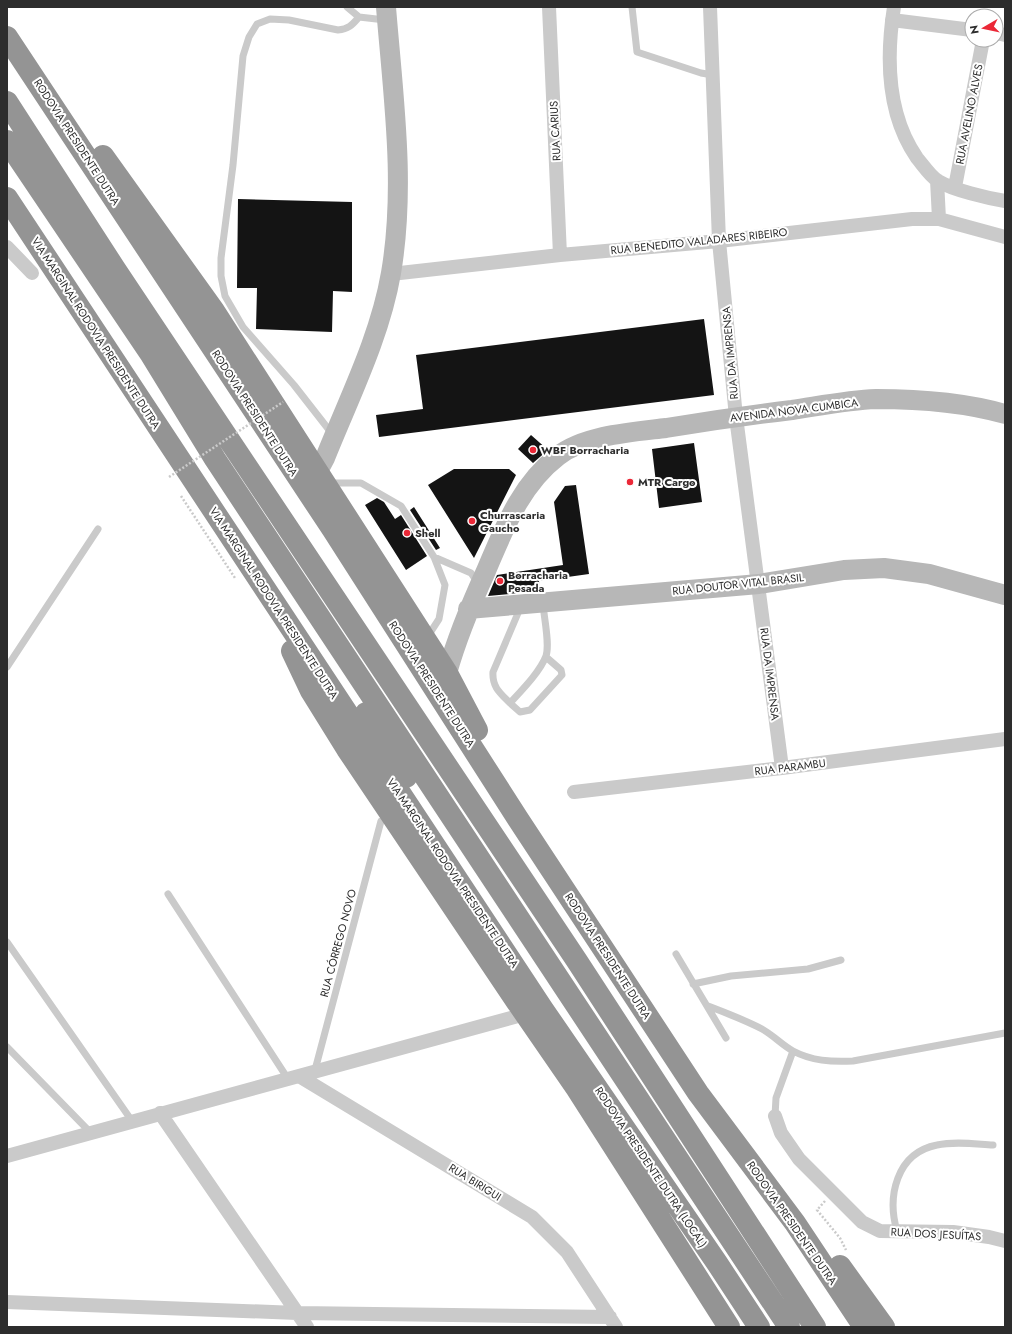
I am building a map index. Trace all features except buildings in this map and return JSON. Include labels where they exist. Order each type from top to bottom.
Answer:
[{"type":"highway","name":"RODOVIA PRESIDENTE DUTRA","points":[[7,37],[333,530],[518,819],[698,1093],[795,1223],[864,1327]]},
{"type":"highway","points":[[7,102],[120,276],[576,961],[816,1327]]},
{"type":"highway","points":[[58,112],[90,139],[214,311],[320,478],[447,673],[516,802],[518,819]]},
{"type":"highway","points":[[7,141],[150,353],[216,459],[789,1327]]},
{"type":"highway","name":"VIA MARGINAL RODOVIA PRESIDENTE DUTRA","points":[[7,198],[272,602],[542,1008]]},
{"type":"highway","points":[[216,459],[230,493],[314,624],[353,693],[527,965],[542,1008]]},
{"type":"highway","points":[[272,602],[303,674],[347,749],[512,996],[577,1089],[729,1327]]},
{"type":"highway","name":"RODOVIA PRESIDENTE DUTRA (LOCAL)","points":[[542,1008],[717,1262],[759,1327]]},
{"type":"highway","points":[[698,1093],[721,1105],[807,1219],[884,1327]]},
{"type":"street","name":"RUA CARIUS","points":[[549,7],[560,255]]},
{"type":"street","name":"RUA DA IMPRENSA","points":[[710,7],[719,241],[736,417],[782,768]]},
{"type":"street","points":[[320,478],[325,458],[376,331],[391,274],[398,228],[398,164],[387,14]]},
{"type":"street","points":[[964,28],[893,14],[891,89],[897,115],[909,146],[924,167],[937,180],[991,199],[1005,201]]},
{"type":"street","name":"RUA AVELINO ALVES","points":[[955,187],[981,48]]},
{"type":"street","points":[[937,180],[939,219]]},
{"type":"street","name":"RUA BENEDITO VALADARES RIBEIRO","points":[[391,274],[560,255],[719,241],[912,219],[939,219],[1005,237]]},
{"type":"street","points":[[7,247],[32,272]]},
{"type":"street","name":"AVENIDA NOVA CUMBICA","points":[[468,609],[519,499],[537,475],[559,455],[584,442],[616,435],[736,417],[873,399],[927,400],[983,408],[1005,414]]},
{"type":"street","name":"RUA DOUTOR VITAL BRASIL","points":[[468,609],[759,584],[844,570],[884,568],[929,574],[1005,595]]},
{"type":"street","points":[[447,673],[457,638],[468,609]]},
{"type":"street","points":[[428,643],[445,644],[457,638]]},
{"type":"street","name":"RUA PARAMBU","points":[[574,792],[782,768],[1005,739]]},
{"type":"street","points":[[7,1156],[315,1070],[518,1016]]},
{"type":"street","name":"RUA BIRIGUI","points":[[293,1077],[532,1217],[567,1252],[613,1322]]},
{"type":"street","points":[[160,1113],[307,1327]]},
{"type":"street","name":"RUA DOS JESUÍTAS","points":[[775,1116],[781,1133],[799,1159],[862,1222],[880,1231],[953,1232],[989,1236],[1005,1242]]},
{"type":"street","points":[[7,1302],[297,1313],[613,1322]]},
{"type":"lane","points":[[347,7],[359,17]]},
{"type":"lane","points":[[632,7],[637,52],[701,73],[713,75]]},
{"type":"lane","points":[[334,437],[294,385],[243,327],[225,296],[221,276],[221,258],[233,165],[243,56],[249,37],[257,24],[270,19],[289,20],[338,30],[346,29],[359,17],[387,14]]},
{"type":"lane","points":[[320,478],[361,483],[401,506],[434,557],[445,585],[439,619],[428,643]]},
{"type":"lane","points":[[7,667],[98,529]]},
{"type":"lane","points":[[434,557],[471,573],[479,585]]},
{"type":"lane","points":[[510,704],[540,667],[546,657],[547,649],[542,602]]},
{"type":"lane","points":[[522,604],[492,672],[492,680],[496,689],[520,712],[530,710],[562,675],[561,670],[546,657]]},
{"type":"lane","name":"RUA CÓRREGO NOVO","points":[[315,1070],[381,822]]},
{"type":"lane","points":[[168,894],[293,1077]]},
{"type":"lane","points":[[7,942],[132,1121]]},
{"type":"lane","points":[[676,954],[726,1038]]},
{"type":"lane","points":[[693,984],[731,976],[808,969],[841,960]]},
{"type":"lane","points":[[708,1006],[739,1018],[763,1030],[793,1050],[817,1060],[853,1062],[1005,1033]]},
{"type":"lane","points":[[7,1047],[90,1132]]},
{"type":"lane","points":[[775,1116],[776,1098],[793,1050]]},
{"type":"lane","points":[[897,1231],[893,1216],[892,1200],[896,1179],[904,1164],[918,1152],[936,1145],[956,1143],[993,1145]]},
{"type":"path","points":[[173,484],[169,477],[283,402]]},
{"type":"path","points":[[177,490],[235,578]]},
{"type":"path","points":[[831,1192],[818,1210],[840,1238]]},
{"type":"place","name":"WBF Borracharia","points":[[533,450]]},
{"type":"place","name":"MTR Cargo","points":[[630,482]]},
{"type":"place","name":"Churrascaria Gaucho","points":[[472,521]]},
{"type":"place","name":"Shell","points":[[407,533]]},
{"type":"place","name":"Borracharia Pesada","points":[[500,581]]}]
